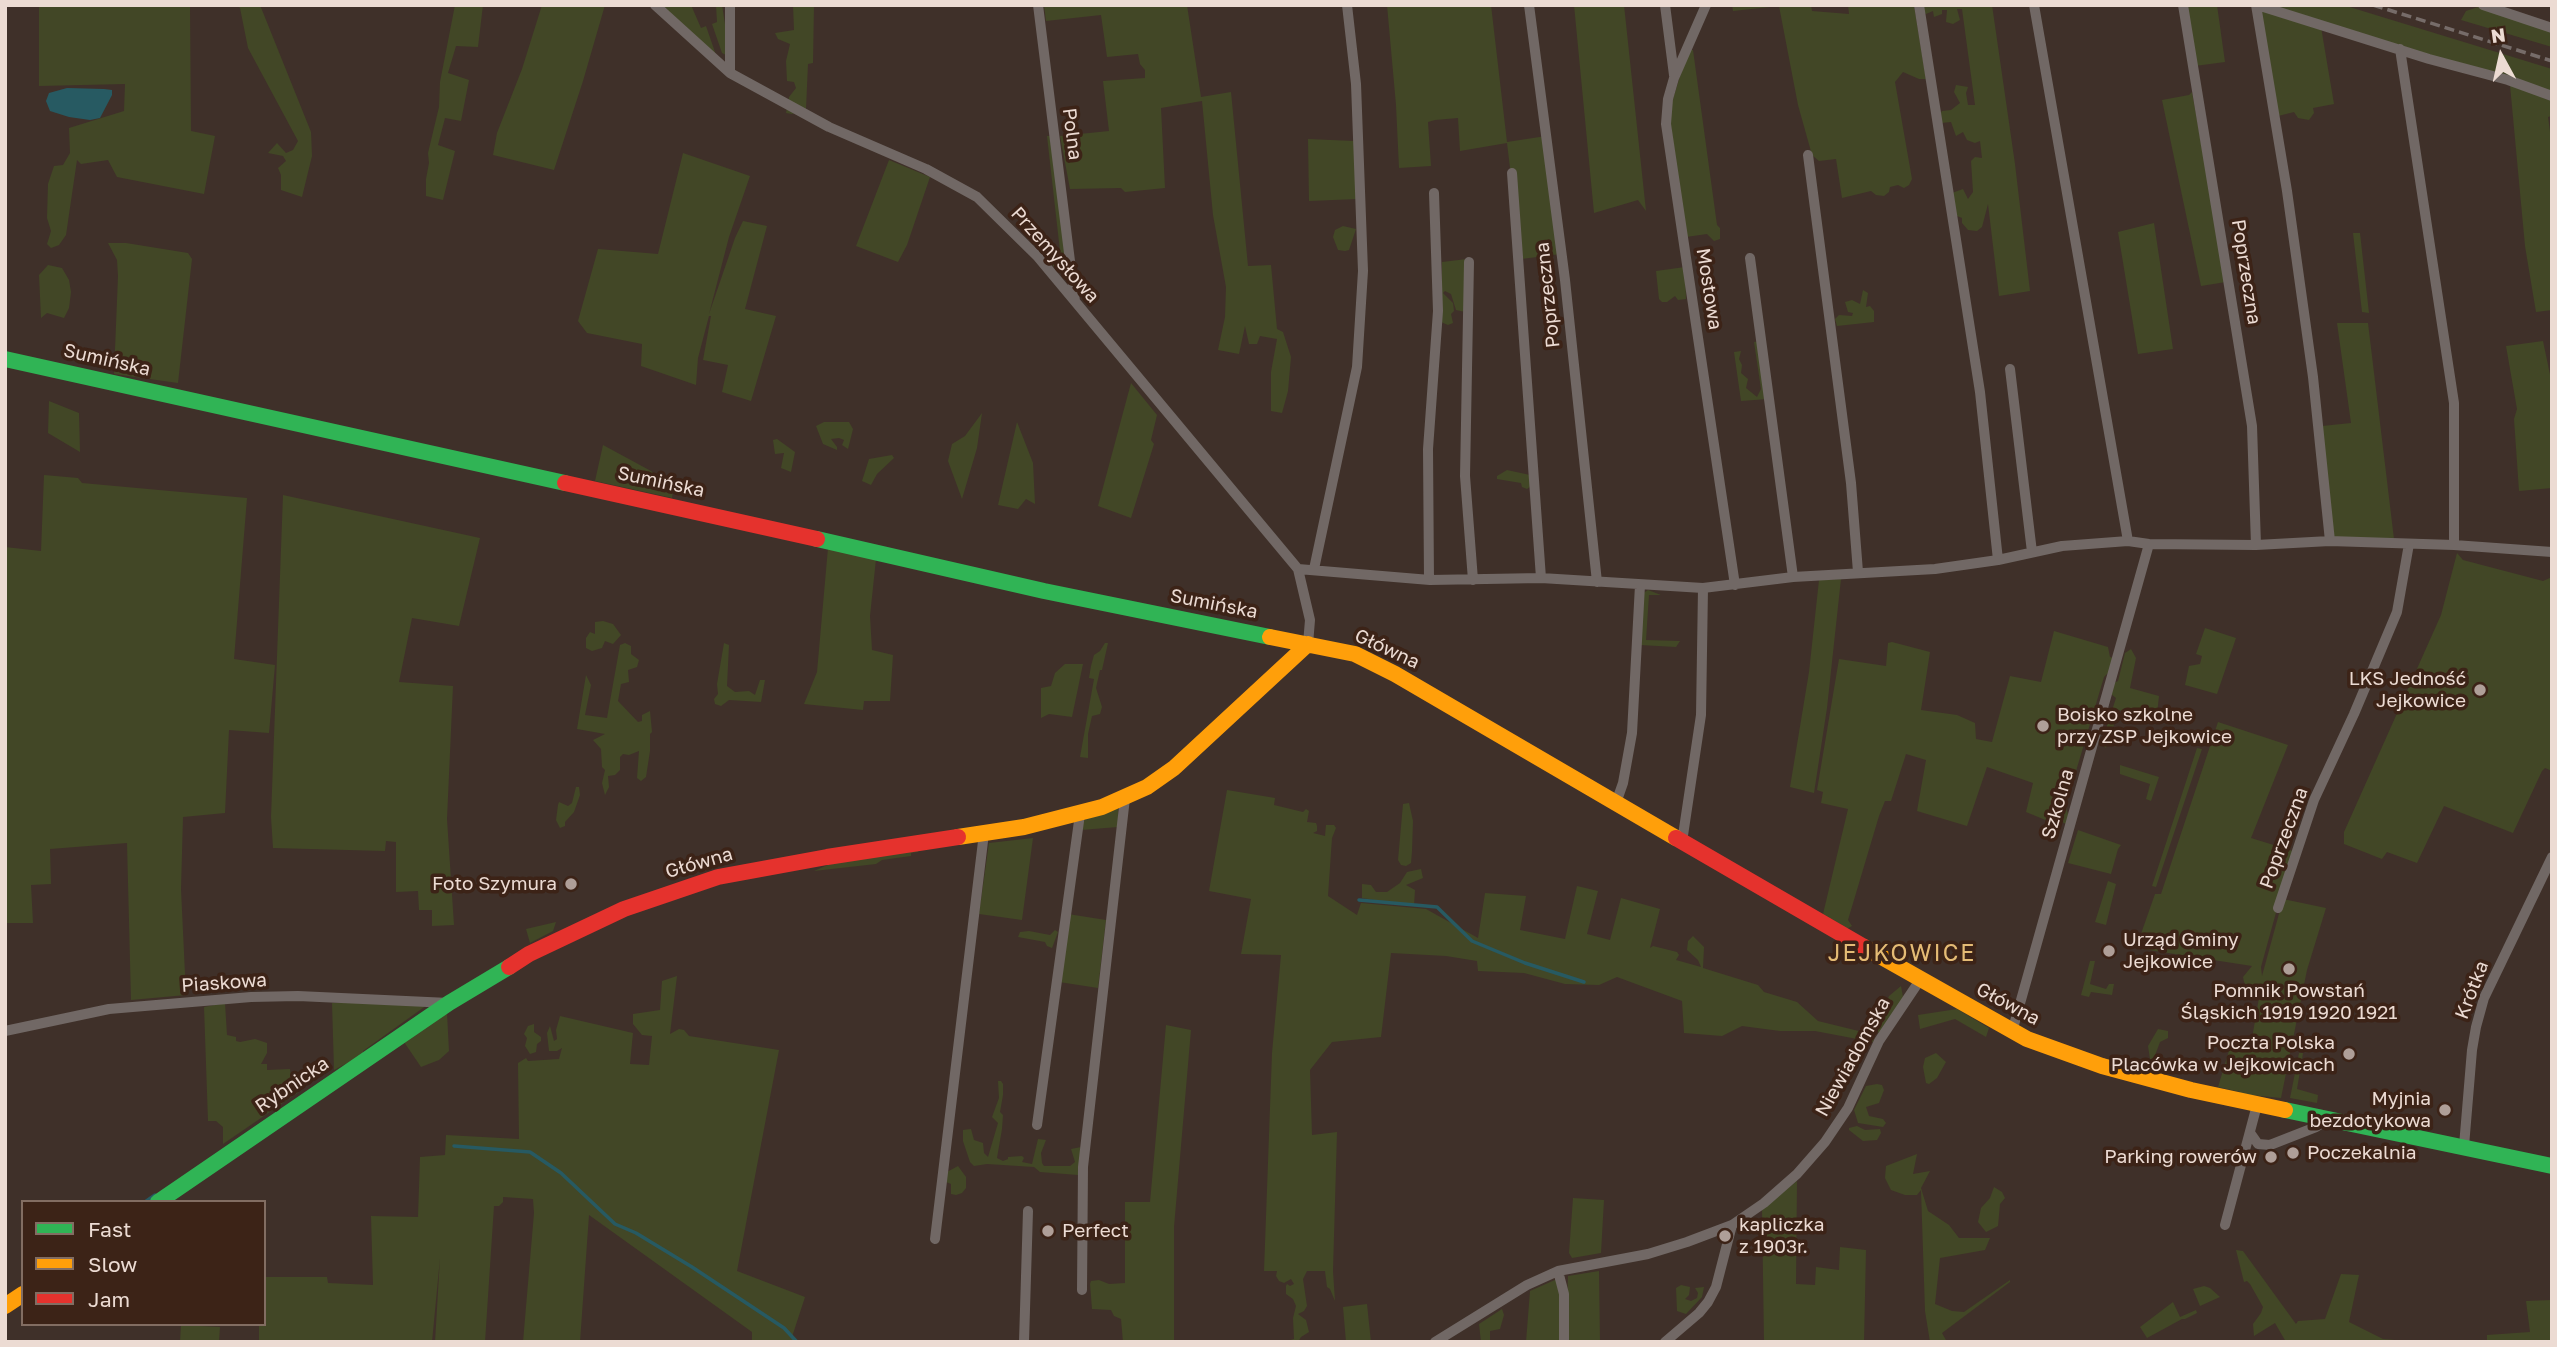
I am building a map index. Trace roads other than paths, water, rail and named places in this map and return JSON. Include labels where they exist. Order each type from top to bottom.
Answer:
[{"type":"street","name":"Przemysłowa","points":[[655,5],[730,73],[829,127],[924,168],[977,197],[1038,257],[1298,569],[1310,620],[1308,644]]},
{"type":"street","points":[[730,5],[730,73]]},
{"type":"street","name":"Polna","points":[[1038,5],[1075,301]]},
{"type":"street","points":[[1314,569],[1357,367],[1363,271],[1356,84],[1348,5]]},
{"type":"street","name":"Poprzeczna","points":[[1530,5],[1597,582]]},
{"type":"street","points":[[1665,5],[1674,78]]},
{"type":"street","name":"Mostowa","points":[[1706,5],[1674,78],[1668,99],[1666,124],[1735,585]]},
{"type":"street","points":[[1919,5],[1980,392],[1998,560]]},
{"type":"street","points":[[2034,5],[2127,541]]},
{"type":"street","name":"Poprzeczna","points":[[2183,5],[2252,426],[2256,545]]},
{"type":"street","points":[[2330,541],[2313,376],[2257,5],[2429,60],[2508,80],[2552,96]]},
{"type":"street","points":[[2483,5],[2552,28]]},
{"type":"street","points":[[2400,49],[2454,403],[2454,545]]},
{"type":"street","points":[[1808,155],[1851,483],[1858,572]]},
{"type":"street","name":"Poprzeczna","points":[[1512,173],[1541,578]]},
{"type":"street","points":[[1429,580],[1428,449],[1438,311],[1434,193]]},
{"type":"street","points":[[1750,258],[1793,577]]},
{"type":"street","points":[[1469,262],[1465,477],[1473,580]]},
{"type":"street","points":[[1055,277],[1071,268]]},
{"type":"street","name":"Sumińska","points":[[5,359],[275,421],[738,520],[1044,591],[1308,644]]},
{"type":"street","points":[[2010,369],[2032,552]]},
{"type":"street","points":[[1298,569],[1429,580],[1541,578],[1703,588],[1793,577],[1935,569],[2062,547],[2127,541],[2149,544],[2256,545],[2330,541],[2454,545],[2552,552]]},
{"type":"street","name":"Szkolna","points":[[2012,1032],[2149,544]]},
{"type":"street","name":"Poprzeczna","points":[[2278,908],[2314,800],[2397,612],[2409,544]]},
{"type":"street","points":[[1616,803],[1623,783],[1632,733],[1640,584]]},
{"type":"street","points":[[1682,842],[1701,715],[1703,588]]},
{"type":"street","name":"Główna","points":[[449,1003],[529,954],[624,909],[699,882],[818,858],[984,833],[1080,814],[1125,798],[1147,787],[1183,760],[1300,655],[1308,644],[1348,652],[1373,662],[1920,980],[2012,1032],[2061,1053],[2125,1073],[2258,1105],[2552,1166]]},
{"type":"street","points":[[1082,1290],[1083,1167],[1125,798]]},
{"type":"street","points":[[1037,1125],[1080,814]]},
{"type":"street","points":[[935,1239],[984,833]]},
{"type":"street","name":"Krótka","points":[[2463,1146],[2472,1050],[2484,998],[2552,857]]},
{"type":"street","name":"Niewiadomska","points":[[1435,1342],[1527,1285],[1558,1271],[1648,1254],[1732,1224],[1764,1203],[1797,1174],[1825,1142],[1848,1108],[1879,1041],[1920,980]]},
{"type":"street","name":"Piaskowa","points":[[5,1031],[109,1009],[251,997],[449,1003]]},
{"type":"street","name":"Rybnicka","points":[[161,1200],[449,1003]]},
{"type":"street","points":[[2225,1225],[2258,1105]]},
{"type":"street","points":[[2250,1134],[2258,1144],[2270,1145],[2329,1119]]},
{"type":"street","points":[[1024,1342],[1028,1211]]},
{"type":"street","points":[[1665,1342],[1708,1302],[1716,1287],[1732,1224]]},
{"type":"street","points":[[1558,1271],[1564,1294],[1564,1342]]},
{"type":"street","points":[[5,1306],[21,1295]]},
{"type":"water","points":[[67,88],[112,90],[112,95],[100,118],[90,120],[50,111],[46,101],[49,93]]},
{"type":"waterway","points":[[1359,900],[1437,907],[1472,941],[1525,963],[1584,982]]},
{"type":"waterway","points":[[454,1146],[530,1152],[561,1173],[615,1224],[636,1233],[692,1267],[784,1328],[797,1342]]},
{"type":"waterway","points":[[148,1200],[155,1195]]},
{"type":"railway","points":[[2373,5],[2552,61]]},
{"type":"place","name":"LKS Jedność Jejkowice","points":[[2480,690]]},
{"type":"place","name":"Boisko szkolne przy ZSP Jejkowice","points":[[2043,726]]},
{"type":"place","name":"Foto Szymura","points":[[571,884]]},
{"type":"place","name":"Urząd Gminy Jejkowice","points":[[2109,951]]},
{"type":"place","name":"Pomnik Powstań Śląskich 1919 1920 1921","points":[[2289,969]]},
{"type":"place","name":"Poczta Polska Placówka w Jejkowicach","points":[[2349,1054]]},
{"type":"place","name":"Myjnia bezdotykowa","points":[[2445,1110]]},
{"type":"place","name":"Poczekalnia","points":[[2293,1153]]},
{"type":"place","name":"Parking rowerów","points":[[2271,1157]]},
{"type":"place","name":"Perfect","points":[[1048,1231]]},
{"type":"place","name":"kapliczka z 1903r.","points":[[1725,1236]]},
{"type":"district","name":"JEJKOWICE","points":[[1902,954]]}]
